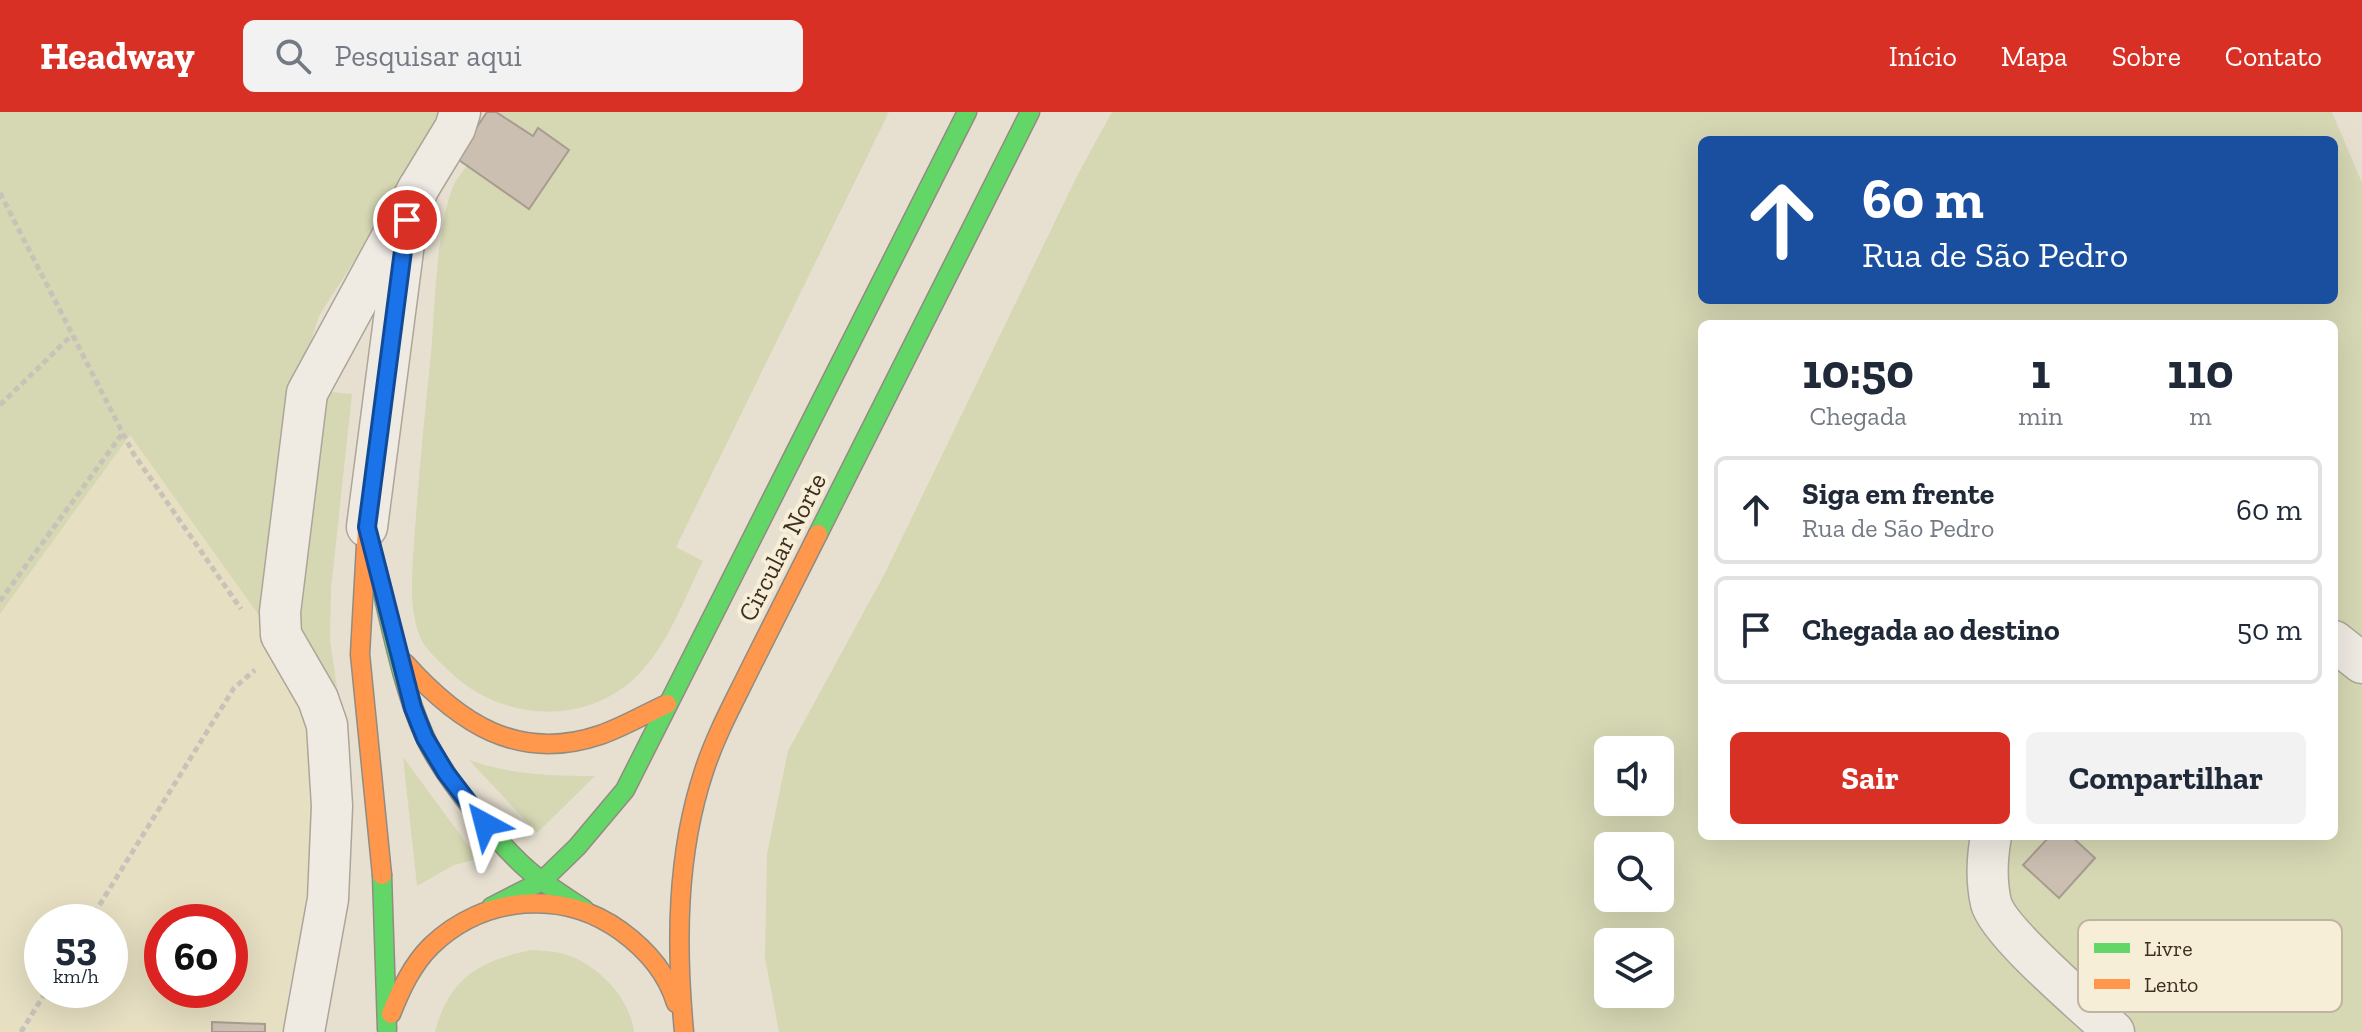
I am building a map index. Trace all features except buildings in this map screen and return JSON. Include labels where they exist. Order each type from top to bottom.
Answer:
[{"type":"main road","name":"Circular Norte","points":[[387,1031],[397,994],[420,955],[455,924],[542,881],[577,847],[625,790],[967,112]]},
{"type":"main road","name":"Circular Norte","points":[[683,1032],[677,969],[678,900],[688,830],[703,772],[729,711],[1030,112]]},
{"type":"main road","points":[[367,527],[382,594],[417,718],[446,773],[523,866],[584,909],[621,928],[652,957],[674,995],[683,1032]]},
{"type":"main road","points":[[367,527],[360,654],[384,896],[387,1031]]},
{"type":"main road","points":[[400,657],[430,693],[464,722],[508,739],[544,745],[590,738],[667,704]]},
{"type":"main road","points":[[491,907],[539,901],[584,909]]},
{"type":"street","points":[[304,1032],[328,899],[332,806],[327,725],[318,699],[281,635],[280,612],[307,393],[418,189],[455,128],[460,112]]},
{"type":"street","points":[[367,527],[407,220],[418,189]]},
{"type":"street","points":[[326,358],[345,348],[361,353],[370,358],[385,389]]},
{"type":"street","points":[[2338,644],[2362,663]]},
{"type":"street","points":[[1990,840],[1987,862],[1992,906],[2016,940],[2078,998]]},
{"type":"street","points":[[2093,1012],[2114,1032]]},
{"type":"path","points":[[0,193],[133,453],[246,617]]},
{"type":"path","points":[[0,405],[72,335]]},
{"type":"path","points":[[0,601],[123,433]]},
{"type":"path","points":[[100,904],[234,688],[262,663]]},
{"type":"path","points":[[21,1032],[36,1008]]},
{"type":"shaded area","points":[[130,435],[263,621],[309,714],[319,856],[287,998],[287,1032],[0,1032],[0,614]]},
{"type":"green space","points":[[0,112],[443,112],[402,186],[319,316],[289,410],[263,621],[130,435],[0,614]]},
{"type":"green space","points":[[496,112],[889,112],[676,547],[703,561],[666,636],[648,664],[616,693],[592,704],[567,710],[541,712],[516,708],[468,686],[425,646],[413,611],[413,556],[437,272],[442,229],[451,192],[467,166],[529,208],[569,150],[539,129],[533,136]]},
{"type":"green space","points":[[1112,112],[2332,112],[2362,183],[2362,1032],[779,1032],[765,958],[767,854],[788,751],[885,573],[1077,176]]},
{"type":"green space","points":[[321,391],[352,394],[331,589],[330,639],[339,703],[297,635]]},
{"type":"green space","points":[[403,757],[478,859],[454,865],[417,886]]},
{"type":"green space","points":[[469,760],[531,774],[595,776],[537,833]]},
{"type":"green space","points":[[532,950],[564,954],[600,974],[626,1006],[634,1032],[435,1032],[449,998],[469,974],[497,959]]},
{"type":"traffic: fast","points":[[491,907],[542,881],[577,847],[625,790],[967,112]]},
{"type":"traffic: fast","points":[[818,534],[1030,112]]},
{"type":"traffic: fast","points":[[377,569],[409,695],[432,751],[459,791],[508,851],[538,878],[584,909]]},
{"type":"traffic: fast","points":[[382,875],[387,1029]]},
{"type":"traffic: slow","points":[[367,527],[360,654],[382,875]]},
{"type":"traffic: slow","points":[[684,1032],[680,900],[695,803],[720,730],[818,534]]},
{"type":"traffic: slow","points":[[405,663],[446,703],[468,719],[491,732],[516,740],[542,744],[600,735],[667,704]]},
{"type":"traffic: slow","points":[[391,1014],[408,978],[431,946],[475,916],[524,904],[574,908],[598,917],[621,931],[655,963],[676,1003]]},
{"type":"route","points":[[407,220],[367,527],[413,708],[425,738],[446,773],[485,824]]}]
